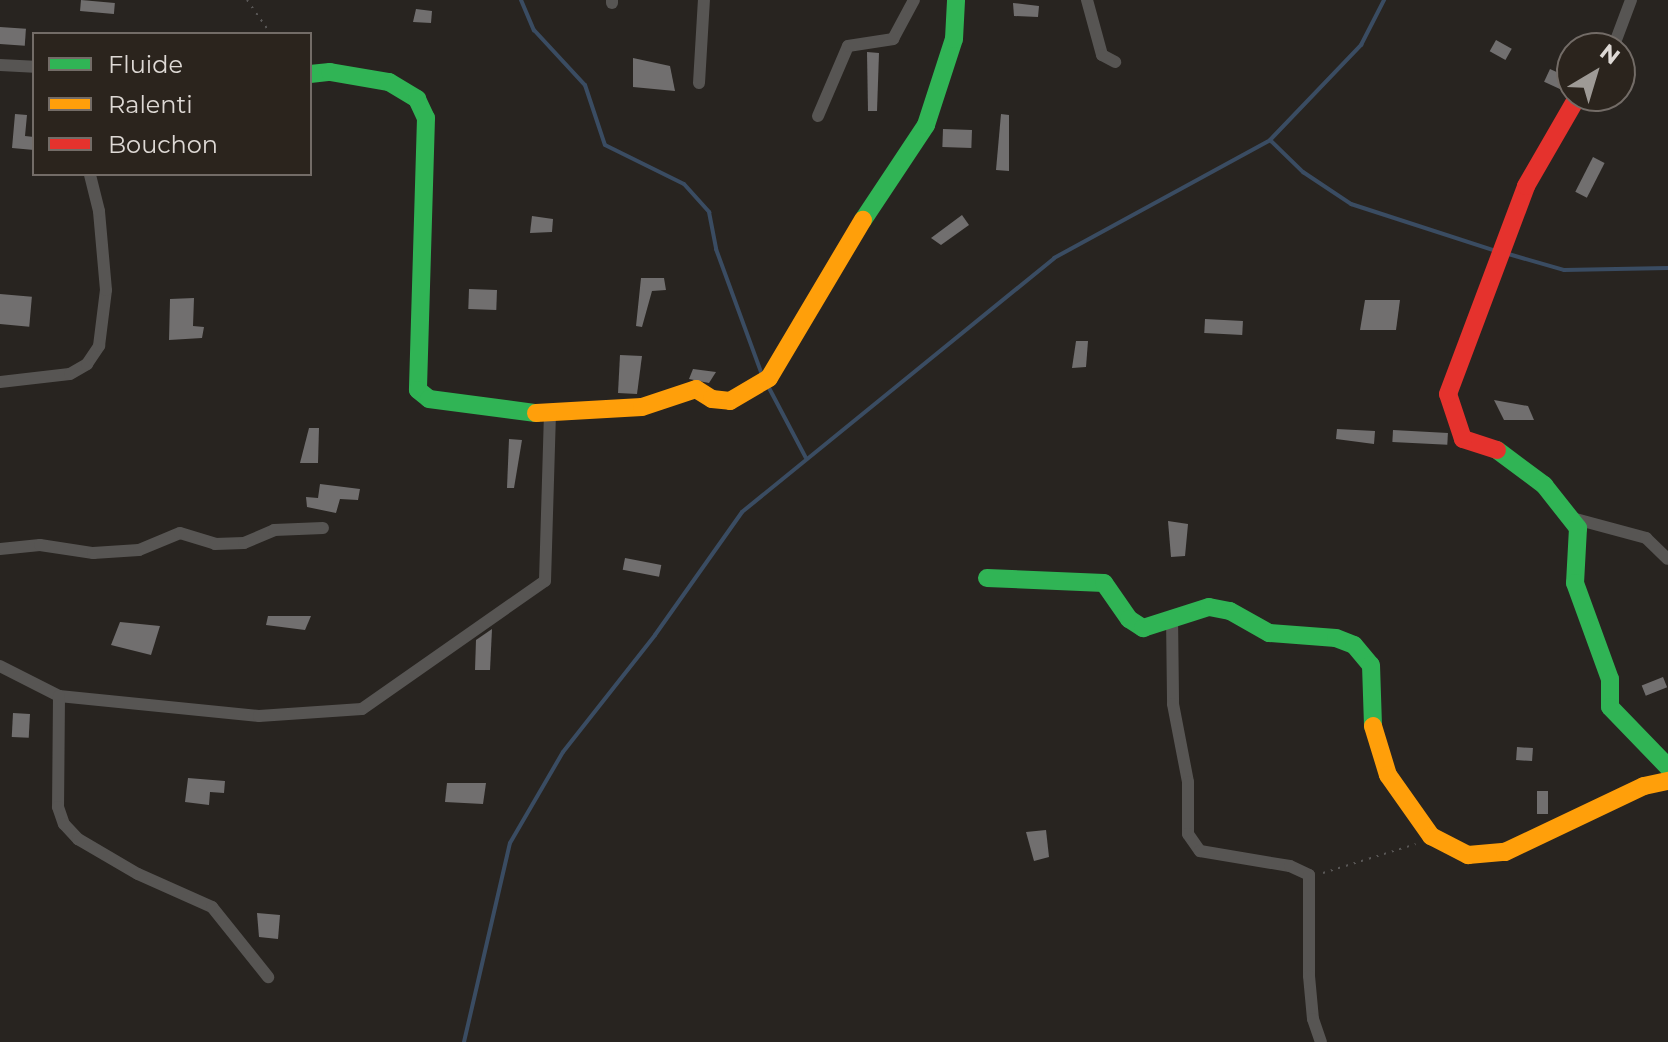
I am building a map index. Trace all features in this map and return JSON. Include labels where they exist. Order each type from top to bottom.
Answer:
[{"type":"street","points":[[699,83],[704,0]]},
{"type":"street","points":[[818,116],[848,46],[893,39],[914,0]]},
{"type":"street","points":[[312,74],[330,72],[389,82],[417,99],[426,118],[418,390],[444,402],[550,415],[589,408],[642,407],[696,389],[712,399],[730,401],[769,378],[817,290],[926,125],[954,39],[956,0]]},
{"type":"street","points":[[1087,0],[1102,55],[1115,62]]},
{"type":"street","points":[[1619,32],[1631,0]]},
{"type":"street","points":[[0,65],[32,67]]},
{"type":"street","points":[[1569,112],[1526,186],[1448,394],[1463,439],[1505,452],[1544,485],[1572,518],[1579,538],[1575,583],[1610,679],[1610,707],[1668,767]]},
{"type":"street","points":[[0,382],[70,374],[87,364],[99,346],[106,290],[90,176]]},
{"type":"street","points":[[0,666],[59,696],[259,716],[362,709],[545,581],[550,415]]},
{"type":"street","points":[[1572,518],[1646,538],[1668,559]]},
{"type":"street","points":[[0,549],[40,545],[93,553],[139,550],[180,533],[215,544],[244,543],[274,530],[323,528]]},
{"type":"street","points":[[987,578],[1097,581],[1143,628],[1172,616],[1209,607],[1230,611],[1269,633],[1336,638],[1365,654],[1371,665],[1373,733],[1388,775],[1431,836],[1468,855],[1505,852],[1644,786],[1668,781]]},
{"type":"street","points":[[1172,616],[1173,704],[1193,844],[1218,856],[1290,866],[1309,875],[1309,976],[1313,1019],[1321,1042]]},
{"type":"street","points":[[59,696],[58,807],[64,824],[78,839],[138,874],[212,907],[268,977]]},
{"type":"path","points":[[247,0],[270,32]]},
{"type":"path","points":[[1309,875],[1362,865],[1431,836]]},
{"type":"building","points":[[81,0],[115,3],[114,14],[80,11]]},
{"type":"building","points":[[1013,3],[1039,6],[1038,17],[1014,16]]},
{"type":"building","points":[[416,9],[432,11],[431,23],[413,22]]},
{"type":"building","points":[[0,27],[26,29],[25,46],[0,44]]},
{"type":"building","points":[[1496,40],[1512,49],[1505,60],[1490,51]]},
{"type":"building","points":[[867,52],[879,53],[877,111],[868,111]]},
{"type":"building","points":[[633,58],[670,66],[675,91],[633,87]]},
{"type":"building","points":[[1550,69],[1556,72],[1556,87],[1544,82]]},
{"type":"building","points":[[15,114],[27,115],[25,136],[32,137],[32,150],[12,148]]},
{"type":"building","points":[[1001,114],[1009,115],[1009,171],[996,170]]},
{"type":"building","points":[[943,129],[972,130],[971,148],[942,147]]},
{"type":"building","points":[[1593,157],[1605,163],[1587,198],[1575,192]]},
{"type":"building","points":[[962,215],[969,225],[941,245],[931,238]]},
{"type":"building","points":[[532,216],[553,219],[552,232],[530,233]]},
{"type":"building","points":[[641,278],[664,278],[666,290],[652,291],[642,327],[636,326]]},
{"type":"building","points":[[469,289],[497,290],[496,310],[468,309]]},
{"type":"building","points":[[0,294],[32,297],[29,327],[0,324]]},
{"type":"building","points":[[194,298],[193,326],[204,327],[202,338],[169,340],[170,299]]},
{"type":"building","points":[[1365,300],[1400,300],[1396,330],[1360,330]]},
{"type":"building","points":[[1205,319],[1243,321],[1242,335],[1204,333]]},
{"type":"building","points":[[1076,341],[1088,341],[1086,367],[1072,368]]},
{"type":"building","points":[[620,355],[642,356],[637,394],[618,393]]},
{"type":"building","points":[[693,369],[716,372],[709,383],[689,379]]},
{"type":"building","points":[[1494,400],[1528,406],[1534,420],[1504,420]]},
{"type":"building","points":[[309,428],[319,428],[318,463],[300,463]]},
{"type":"building","points":[[1337,429],[1375,431],[1374,444],[1336,439]]},
{"type":"building","points":[[1393,430],[1448,433],[1447,445],[1392,442]]},
{"type":"building","points":[[509,439],[522,440],[514,488],[507,488]]},
{"type":"building","points":[[320,484],[360,489],[358,500],[340,499],[336,513],[307,507],[306,497],[318,498]]},
{"type":"building","points":[[1168,521],[1188,524],[1185,556],[1171,557]]},
{"type":"building","points":[[625,558],[661,565],[659,577],[623,570]]},
{"type":"building","points":[[268,616],[311,616],[305,630],[266,625]]},
{"type":"building","points":[[120,622],[160,626],[151,655],[111,645]]},
{"type":"building","points":[[492,629],[490,670],[475,670],[476,640]]},
{"type":"building","points":[[1663,677],[1667,687],[1646,696],[1642,686]]},
{"type":"building","points":[[13,713],[30,714],[29,738],[12,737]]},
{"type":"building","points":[[1517,747],[1533,748],[1532,761],[1516,760]]},
{"type":"building","points":[[188,778],[225,781],[224,793],[210,792],[209,805],[185,802]]},
{"type":"building","points":[[447,783],[486,783],[483,804],[445,802]]},
{"type":"building","points":[[1537,791],[1548,791],[1548,814],[1537,814]]},
{"type":"building","points":[[1046,830],[1049,857],[1034,861],[1026,832]]},
{"type":"building","points":[[257,913],[280,915],[278,939],[259,937]]},
{"type":"waterway","points":[[521,0],[534,30],[585,85],[605,145],[684,184],[709,212],[716,249],[762,375]]},
{"type":"waterway","points":[[464,1042],[510,843],[563,752],[655,635],[742,512],[1054,258],[1270,140],[1361,45],[1384,0]]},
{"type":"waterway","points":[[1271,141],[1303,172],[1351,204],[1496,251]]},
{"type":"waterway","points":[[1505,253],[1564,270],[1668,268]]},
{"type":"waterway","points":[[768,386],[806,458]]},
{"type":"traffic: fast","points":[[863,220],[926,125],[954,39],[956,0]]},
{"type":"traffic: fast","points":[[312,74],[330,72],[389,82],[417,99],[426,118],[418,390],[429,399],[536,413]]},
{"type":"traffic: fast","points":[[1497,450],[1544,485],[1578,528],[1575,583],[1610,679],[1610,707],[1668,767]]},
{"type":"traffic: fast","points":[[987,578],[1104,583],[1129,619],[1143,628],[1209,607],[1230,611],[1269,633],[1336,638],[1354,645],[1371,665],[1373,726]]},
{"type":"traffic: slow","points":[[536,413],[642,407],[696,389],[712,399],[730,401],[769,378],[863,220]]},
{"type":"traffic: slow","points":[[1373,726],[1388,775],[1431,836],[1468,855],[1505,852],[1644,786],[1668,781]]},
{"type":"traffic: jam","points":[[1497,450],[1463,439],[1448,394],[1526,186],[1569,112]]}]
